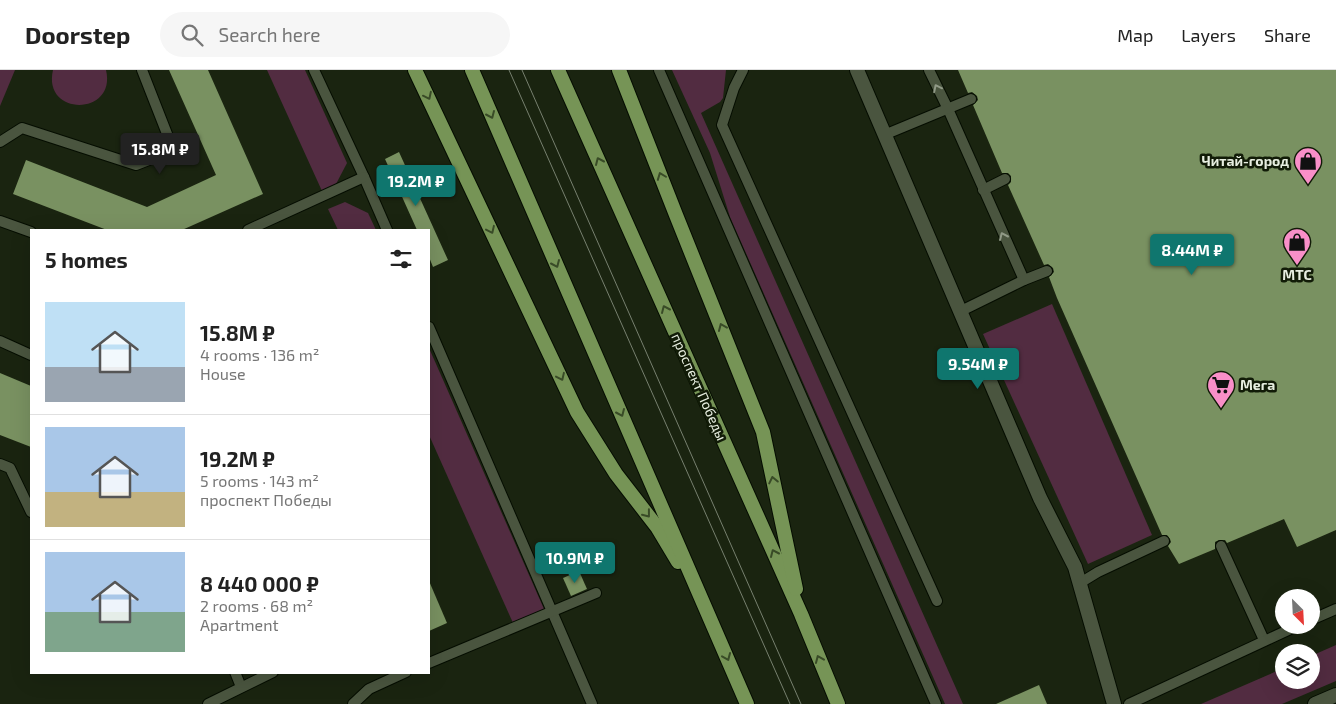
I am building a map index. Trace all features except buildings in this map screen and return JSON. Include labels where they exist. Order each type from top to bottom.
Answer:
[{"type":"main road","points":[[415,70],[578,412],[616,474],[657,527],[708,612]]},
{"type":"main road","points":[[472,70],[747,704]]},
{"type":"main road","name":"проспект Победы","points":[[558,70],[801,614],[838,704]]},
{"type":"main road","points":[[620,70],[763,432],[801,614]]},
{"type":"street","points":[[857,70],[1040,498],[1075,567],[1114,704]]},
{"type":"street","points":[[1315,704],[1336,695]]},
{"type":"lane","points":[[0,142],[22,128],[136,165],[159,156],[172,144],[142,70]]},
{"type":"lane","points":[[314,70],[387,229]]},
{"type":"lane","points":[[659,70],[936,704]]},
{"type":"lane","points":[[743,70],[734,88],[722,125],[937,601]]},
{"type":"lane","points":[[929,70],[1024,280]]},
{"type":"lane","points":[[884,135],[971,99]]},
{"type":"lane","points":[[250,229],[364,176]]},
{"type":"lane","points":[[983,190],[1005,179]]},
{"type":"lane","points":[[0,221],[30,232]]},
{"type":"lane","points":[[961,311],[1024,280],[1047,271]]},
{"type":"lane","points":[[430,328],[592,704]]},
{"type":"lane","points":[[0,341],[30,355]]},
{"type":"lane","points":[[0,464],[10,468],[30,510]]},
{"type":"lane","points":[[1080,583],[1098,572],[1164,541]]},
{"type":"lane","points":[[1221,546],[1264,640]]},
{"type":"lane","points":[[430,663],[596,593]]},
{"type":"lane","points":[[1320,616],[1336,609]]},
{"type":"lane","points":[[1130,704],[1278,634]]},
{"type":"lane","points":[[236,674],[240,687]]},
{"type":"lane","points":[[208,704],[269,674]]},
{"type":"lane","points":[[354,704],[369,689],[392,675]]},
{"type":"shaded area","points":[[0,70],[15,70],[0,106]]},
{"type":"shaded area","points":[[53,70],[106,70],[106,85],[101,96],[91,103],[80,105],[68,103],[58,96],[53,85]]},
{"type":"shaded area","points":[[267,70],[305,70],[347,163],[336,184],[322,191]]},
{"type":"shaded area","points":[[672,70],[726,70],[723,98],[720,102],[701,113],[963,704],[945,704],[730,217],[710,153]]},
{"type":"shaded area","points":[[345,202],[368,213],[376,229],[338,229],[328,209]]},
{"type":"shaded area","points":[[1052,304],[1152,535],[1088,564],[983,334]]},
{"type":"shaded area","points":[[430,350],[544,609],[513,623],[430,437]]},
{"type":"shaded area","points":[[1336,645],[1336,681],[1320,688],[1320,652]]},
{"type":"shaded area","points":[[1275,672],[1275,689],[1317,689],[1282,704],[1201,704]]},
{"type":"tram line","points":[[509,70],[790,704]]},
{"type":"tram line","points":[[522,70],[801,704]]},
{"type":"place","name":"Читай-город","points":[[1308,185]]},
{"type":"place","name":"МТС","points":[[1297,266]]},
{"type":"place","name":"Мега","points":[[1221,409]]}]
